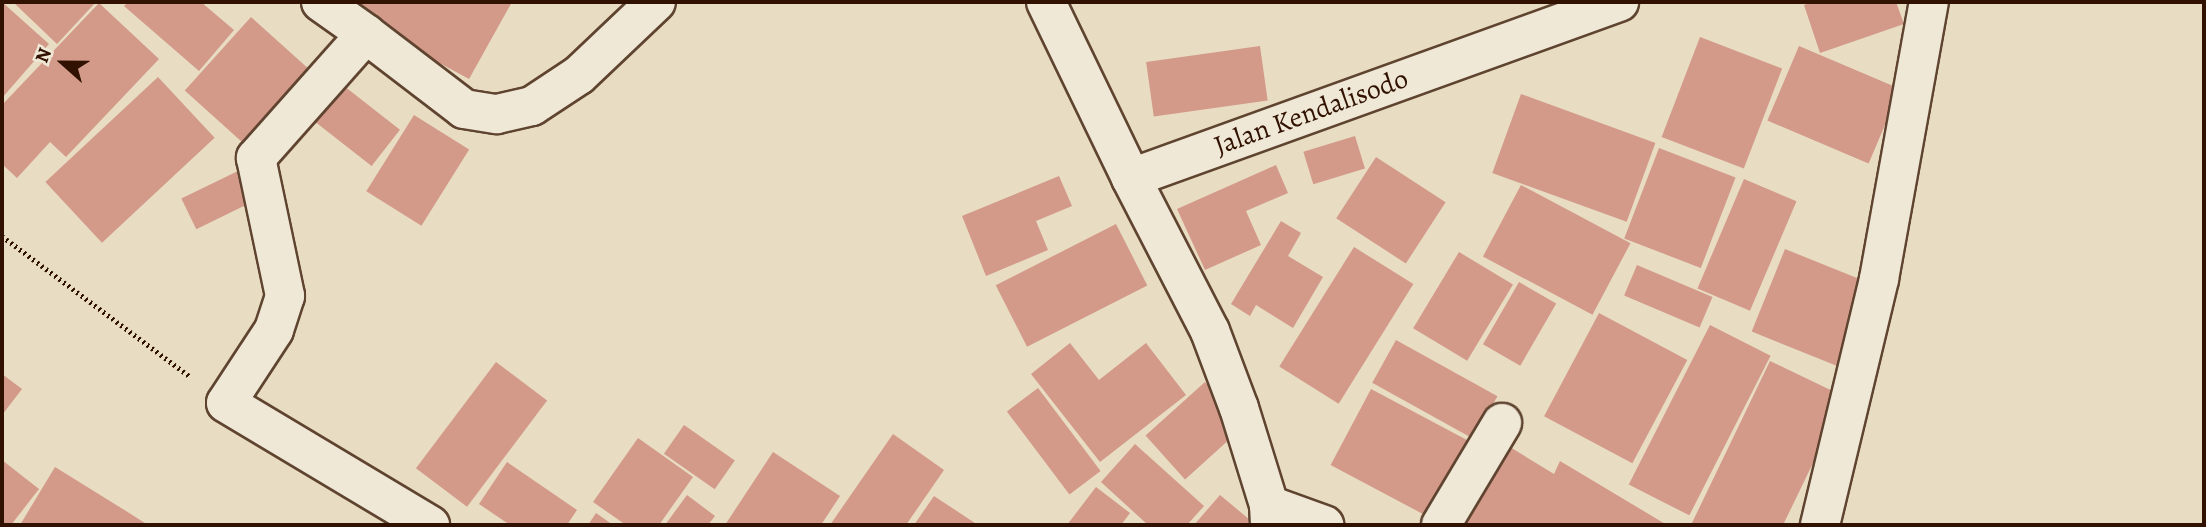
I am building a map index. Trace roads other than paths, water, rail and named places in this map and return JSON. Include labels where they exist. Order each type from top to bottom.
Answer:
[{"type":"street","points":[[321,2],[464,109],[497,114],[532,106],[579,75],[656,2]]},
{"type":"street","points":[[1046,2],[1070,58],[1210,331],[1270,515],[1324,525]]},
{"type":"street","name":"Jalan Kendalisodo","points":[[1131,178],[1619,2]]},
{"type":"street","points":[[1820,525],[1878,279],[1929,2]]},
{"type":"street","points":[[366,34],[258,151],[258,179],[272,240],[282,310],[226,403],[430,525]]},
{"type":"street","points":[[1441,525],[1502,423]]}]
